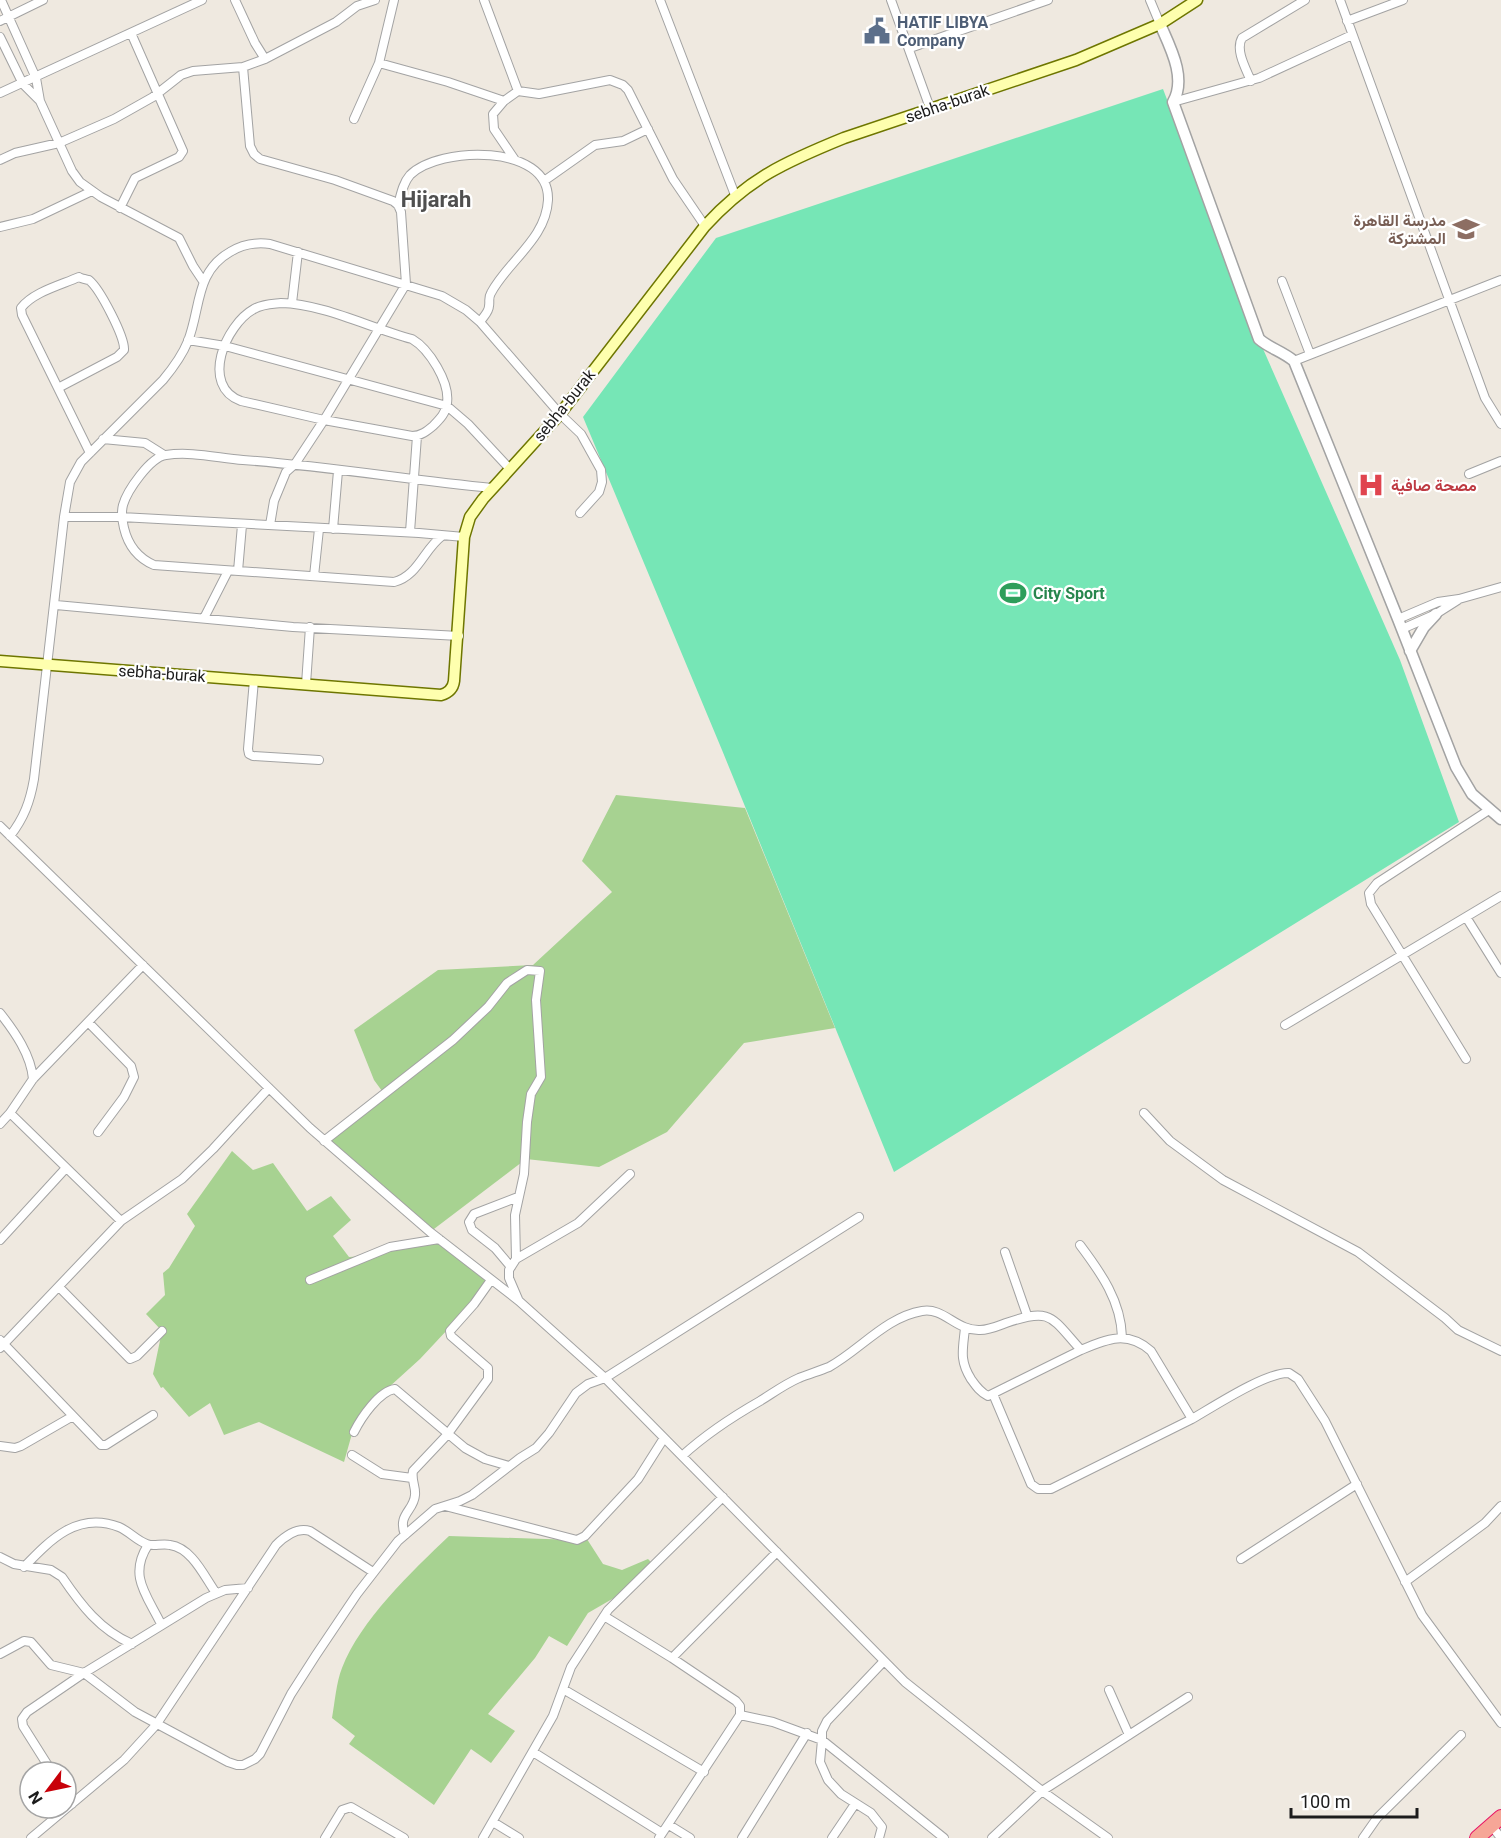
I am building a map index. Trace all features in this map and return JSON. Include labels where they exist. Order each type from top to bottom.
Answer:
[{"type":"highway","points":[[1477,1838],[1496,1821]]},
{"type":"main road","name":"sebha-burak","points":[[0,661],[441,695],[449,691],[453,686],[459,636],[464,537],[470,517],[492,489],[560,414],[705,226],[735,195],[799,156],[930,108],[1076,60],[1160,24],[1197,0]]},
{"type":"street","points":[[1,0],[36,78],[40,101],[72,171],[80,182],[92,191],[179,238],[193,266],[204,281]]},
{"type":"street","points":[[0,21],[43,0]]},
{"type":"street","points":[[0,93],[201,0]]},
{"type":"street","points":[[235,0],[265,59]]},
{"type":"street","points":[[0,160],[15,153],[59,143],[114,119],[157,94],[172,81],[193,71],[243,67],[265,59],[336,22],[357,3],[375,0]]},
{"type":"street","points":[[354,119],[379,63],[394,0]]},
{"type":"street","points":[[484,0],[518,91]]},
{"type":"street","points":[[660,0],[735,195]]},
{"type":"street","points":[[891,0],[930,108]]},
{"type":"street","points":[[910,48],[1048,0]]},
{"type":"street","points":[[1150,0],[1174,58],[1179,88],[1173,102],[1259,339],[1294,361],[1456,767],[1472,794],[1501,819]]},
{"type":"street","points":[[1251,81],[1240,52],[1239,43],[1242,38],[1305,0]]},
{"type":"street","points":[[1340,0],[1485,398],[1501,424]]},
{"type":"street","points":[[1347,21],[1403,0]]},
{"type":"street","points":[[120,208],[135,178],[182,154],[181,144],[131,33]]},
{"type":"street","points":[[1173,102],[1251,81],[1352,35]]},
{"type":"street","points":[[0,37],[22,84],[40,101]]},
{"type":"street","points":[[379,63],[448,82],[504,101]]},
{"type":"street","points":[[243,67],[250,146],[254,154],[260,159],[335,180],[387,198],[398,205]]},
{"type":"street","points":[[515,160],[494,129],[494,114],[504,101],[518,91],[539,94],[599,81],[615,80],[627,90],[673,178],[705,226]]},
{"type":"street","points":[[544,181],[595,145],[623,141],[648,129]]},
{"type":"street","points":[[270,525],[272,505],[286,472],[295,464],[324,420],[406,284],[402,218],[398,205],[402,189],[411,174],[448,158],[472,155],[497,156],[515,160],[536,170],[544,181],[548,199],[541,223],[529,245],[490,294],[489,309],[480,322]]},
{"type":"street","points":[[0,227],[33,219],[92,191]]},
{"type":"street","points":[[10,836],[22,819],[30,801],[56,605],[64,517],[72,475],[90,453],[163,380],[182,353],[188,340],[204,281],[210,267],[219,258],[248,243],[270,244],[406,284],[455,302],[480,322],[560,414],[581,434],[601,470],[602,482],[599,492],[580,513]]},
{"type":"street","points":[[291,303],[298,252]]},
{"type":"street","points":[[58,388],[117,357],[124,350],[124,343],[112,315],[88,280],[79,277],[26,302],[21,308],[22,315],[90,453]]},
{"type":"street","points":[[1294,361],[1501,280]]},
{"type":"street","points":[[1282,281],[1310,354]]},
{"type":"street","points":[[291,303],[412,339],[425,348],[447,393],[447,406],[442,417],[417,436],[324,420],[241,401],[232,396],[220,379],[220,363],[225,346],[238,323],[253,309],[267,304],[291,303]]},
{"type":"street","points":[[188,340],[225,346],[447,406],[468,424],[510,469]]},
{"type":"street","points":[[410,532],[417,436]]},
{"type":"street","points":[[103,440],[145,442],[164,455],[295,464],[492,489]]},
{"type":"street","points":[[164,455],[145,470],[130,488],[121,517],[131,547],[138,555],[159,566],[397,581],[414,569],[432,543],[442,536]]},
{"type":"street","points":[[1469,474],[1501,461]]},
{"type":"street","points":[[333,529],[338,471]]},
{"type":"street","points":[[64,517],[121,517],[410,532],[464,537]]},
{"type":"street","points":[[238,571],[242,525]]},
{"type":"street","points":[[314,576],[319,529]]},
{"type":"street","points":[[204,618],[228,571]]},
{"type":"street","points":[[1400,624],[1437,602],[1460,600],[1501,587]]},
{"type":"street","points":[[1400,624],[1436,614],[1460,600]]},
{"type":"street","points":[[56,605],[310,627],[459,636]]},
{"type":"street","points":[[1410,651],[1424,627],[1436,614]]},
{"type":"street","points":[[306,684],[310,627]]},
{"type":"street","points":[[254,680],[249,754],[319,760]]},
{"type":"street","points":[[1466,1059],[1402,956],[1369,897],[1371,889],[1377,883],[1490,810]]},
{"type":"street","points":[[0,826],[324,1141],[439,1239],[519,1301],[605,1378],[905,1682],[1042,1791],[1108,1838]]},
{"type":"street","points":[[1285,1025],[1501,896]]},
{"type":"street","points":[[1466,917],[1501,973]]},
{"type":"street","points":[[0,1124],[33,1080],[143,965]]},
{"type":"street","points":[[324,1141],[453,1040],[488,1007],[507,983],[527,970],[540,970],[536,1000],[541,1077],[531,1094],[525,1166],[514,1222],[513,1263],[509,1278],[519,1301]]},
{"type":"street","points":[[0,1013],[4,1023],[28,1058],[33,1070],[33,1080]]},
{"type":"street","points":[[88,1022],[131,1066],[134,1072],[133,1082],[98,1132]]},
{"type":"street","points":[[153,1415],[103,1445],[1,1344],[121,1221],[182,1179],[269,1088]]},
{"type":"street","points":[[10,1113],[121,1221]]},
{"type":"street","points":[[1144,1113],[1170,1141],[1223,1180],[1358,1252],[1458,1330],[1501,1351]]},
{"type":"street","points":[[0,1240],[66,1168]]},
{"type":"street","points":[[513,1263],[578,1223],[630,1174]]},
{"type":"street","points":[[513,1263],[472,1230],[469,1222],[474,1214],[518,1197]]},
{"type":"street","points":[[0,1654],[24,1641],[31,1642],[51,1665],[84,1673],[111,1696],[156,1725],[237,1765],[255,1759],[316,1655],[373,1572],[405,1535],[435,1509],[472,1495],[540,1445],[580,1390],[588,1384],[605,1378],[859,1217]]},
{"type":"street","points":[[310,1280],[390,1247],[439,1239]]},
{"type":"street","points":[[1080,1245],[1116,1302],[1122,1320],[1122,1337]]},
{"type":"street","points":[[1005,1252],[1027,1315]]},
{"type":"street","points":[[405,1535],[403,1521],[415,1496],[412,1479],[415,1468],[447,1435],[488,1379],[489,1372],[485,1365],[451,1336],[450,1331],[491,1280]]},
{"type":"street","points":[[58,1287],[130,1359],[137,1356],[162,1331]]},
{"type":"street","points":[[682,1456],[730,1418],[798,1379],[828,1367],[904,1316],[930,1310],[940,1313],[956,1325],[983,1330],[1027,1315],[1048,1316],[1081,1350]]},
{"type":"street","points":[[965,1328],[962,1360],[982,1392],[988,1396],[1081,1350],[1122,1337],[1142,1342],[1151,1351],[1192,1419]]},
{"type":"street","points":[[993,1394],[1031,1484],[1043,1490],[1051,1489],[1278,1374],[1289,1373],[1298,1379],[1311,1397],[1422,1615],[1501,1723]]},
{"type":"street","points":[[354,1431],[365,1413],[387,1391],[392,1389],[398,1391],[447,1435],[474,1454],[509,1466]]},
{"type":"street","points":[[0,1446],[15,1448],[21,1446],[73,1416]]},
{"type":"street","points":[[443,1505],[577,1540],[585,1536],[638,1479],[664,1438]]},
{"type":"street","points":[[352,1455],[378,1472],[412,1479]]},
{"type":"street","points":[[1241,1559],[1357,1484]]},
{"type":"street","points":[[483,1838],[553,1716],[571,1667],[604,1616],[615,1602],[723,1497]]},
{"type":"street","points":[[1405,1582],[1485,1523],[1501,1506]]},
{"type":"street","points":[[24,1567],[56,1537],[81,1523],[91,1521],[111,1524],[123,1529],[148,1545],[168,1544],[178,1547],[187,1553],[216,1593]]},
{"type":"street","points":[[78,1799],[124,1760],[156,1725],[278,1542],[290,1534],[305,1529],[315,1533],[373,1572]]},
{"type":"street","points":[[148,1545],[139,1562],[138,1575],[161,1624]]},
{"type":"street","points":[[672,1658],[777,1552]]},
{"type":"street","points":[[0,1557],[24,1567],[56,1572],[92,1617],[119,1638],[132,1644]]},
{"type":"street","points":[[44,1760],[23,1726],[22,1719],[29,1710],[161,1624],[216,1593],[248,1588]]},
{"type":"street","points":[[533,1752],[661,1836],[741,1715],[740,1706],[736,1701],[604,1616]]},
{"type":"street","points":[[879,1838],[882,1827],[871,1813],[841,1794],[828,1780],[820,1762],[822,1731],[827,1721],[884,1661]]},
{"type":"street","points":[[563,1689],[704,1772]]},
{"type":"street","points":[[1109,1690],[1129,1735]]},
{"type":"street","points":[[992,1838],[1042,1791],[1188,1697]]},
{"type":"street","points":[[741,1715],[773,1722],[822,1740],[944,1838]]},
{"type":"street","points":[[742,1838],[807,1733]]},
{"type":"street","points":[[1363,1838],[1377,1818],[1461,1735]]},
{"type":"street","points":[[832,1838],[855,1804]]},
{"type":"street","points":[[325,1838],[342,1810],[351,1807],[404,1838]]},
{"type":"street","points":[[31,1838],[53,1820]]},
{"type":"street","points":[[1496,1821],[1501,1838]]},
{"type":"street","points":[[492,1822],[519,1838]]},
{"type":"street","points":[[669,1825],[690,1838]]},
{"type":"green space","name":"City Sport","points":[[1163,89],[1260,342],[1400,660],[1459,822],[894,1172],[583,417],[716,238]]},
{"type":"green space","points":[[616,795],[745,808],[835,1028],[744,1043],[667,1132],[599,1167],[526,1159],[430,1232],[321,1138],[382,1091],[374,1080],[354,1030],[438,970],[533,965],[612,892],[582,861]]},
{"type":"green space","points":[[232,1151],[253,1170],[273,1163],[307,1211],[331,1196],[351,1220],[333,1236],[349,1257],[365,1256],[439,1239],[491,1283],[420,1359],[367,1407],[355,1423],[344,1462],[259,1422],[224,1435],[210,1403],[189,1417],[163,1387],[161,1388],[153,1374],[162,1331],[146,1314],[165,1295],[163,1273],[169,1268],[195,1226],[187,1214]]},
{"type":"green space","points":[[449,1536],[577,1540],[585,1536],[603,1564],[622,1570],[648,1559],[653,1564],[626,1591],[588,1613],[567,1646],[549,1636],[535,1658],[488,1714],[515,1731],[491,1763],[471,1749],[434,1805],[349,1744],[355,1736],[332,1718],[342,1668],[361,1632],[388,1598]]},
{"type":"place","name":"HATIF LIBYA Company","points":[[877,31]]},
{"type":"place","name":"مدرسة القاهرة المشتركة","points":[[1466,229]]},
{"type":"place","name":"مصحة صافية","points":[[1371,485]]},
{"type":"place","name":"City Sport","points":[[1013,593]]},
{"type":"district","name":"Hijarah","points":[[436,199]]}]
